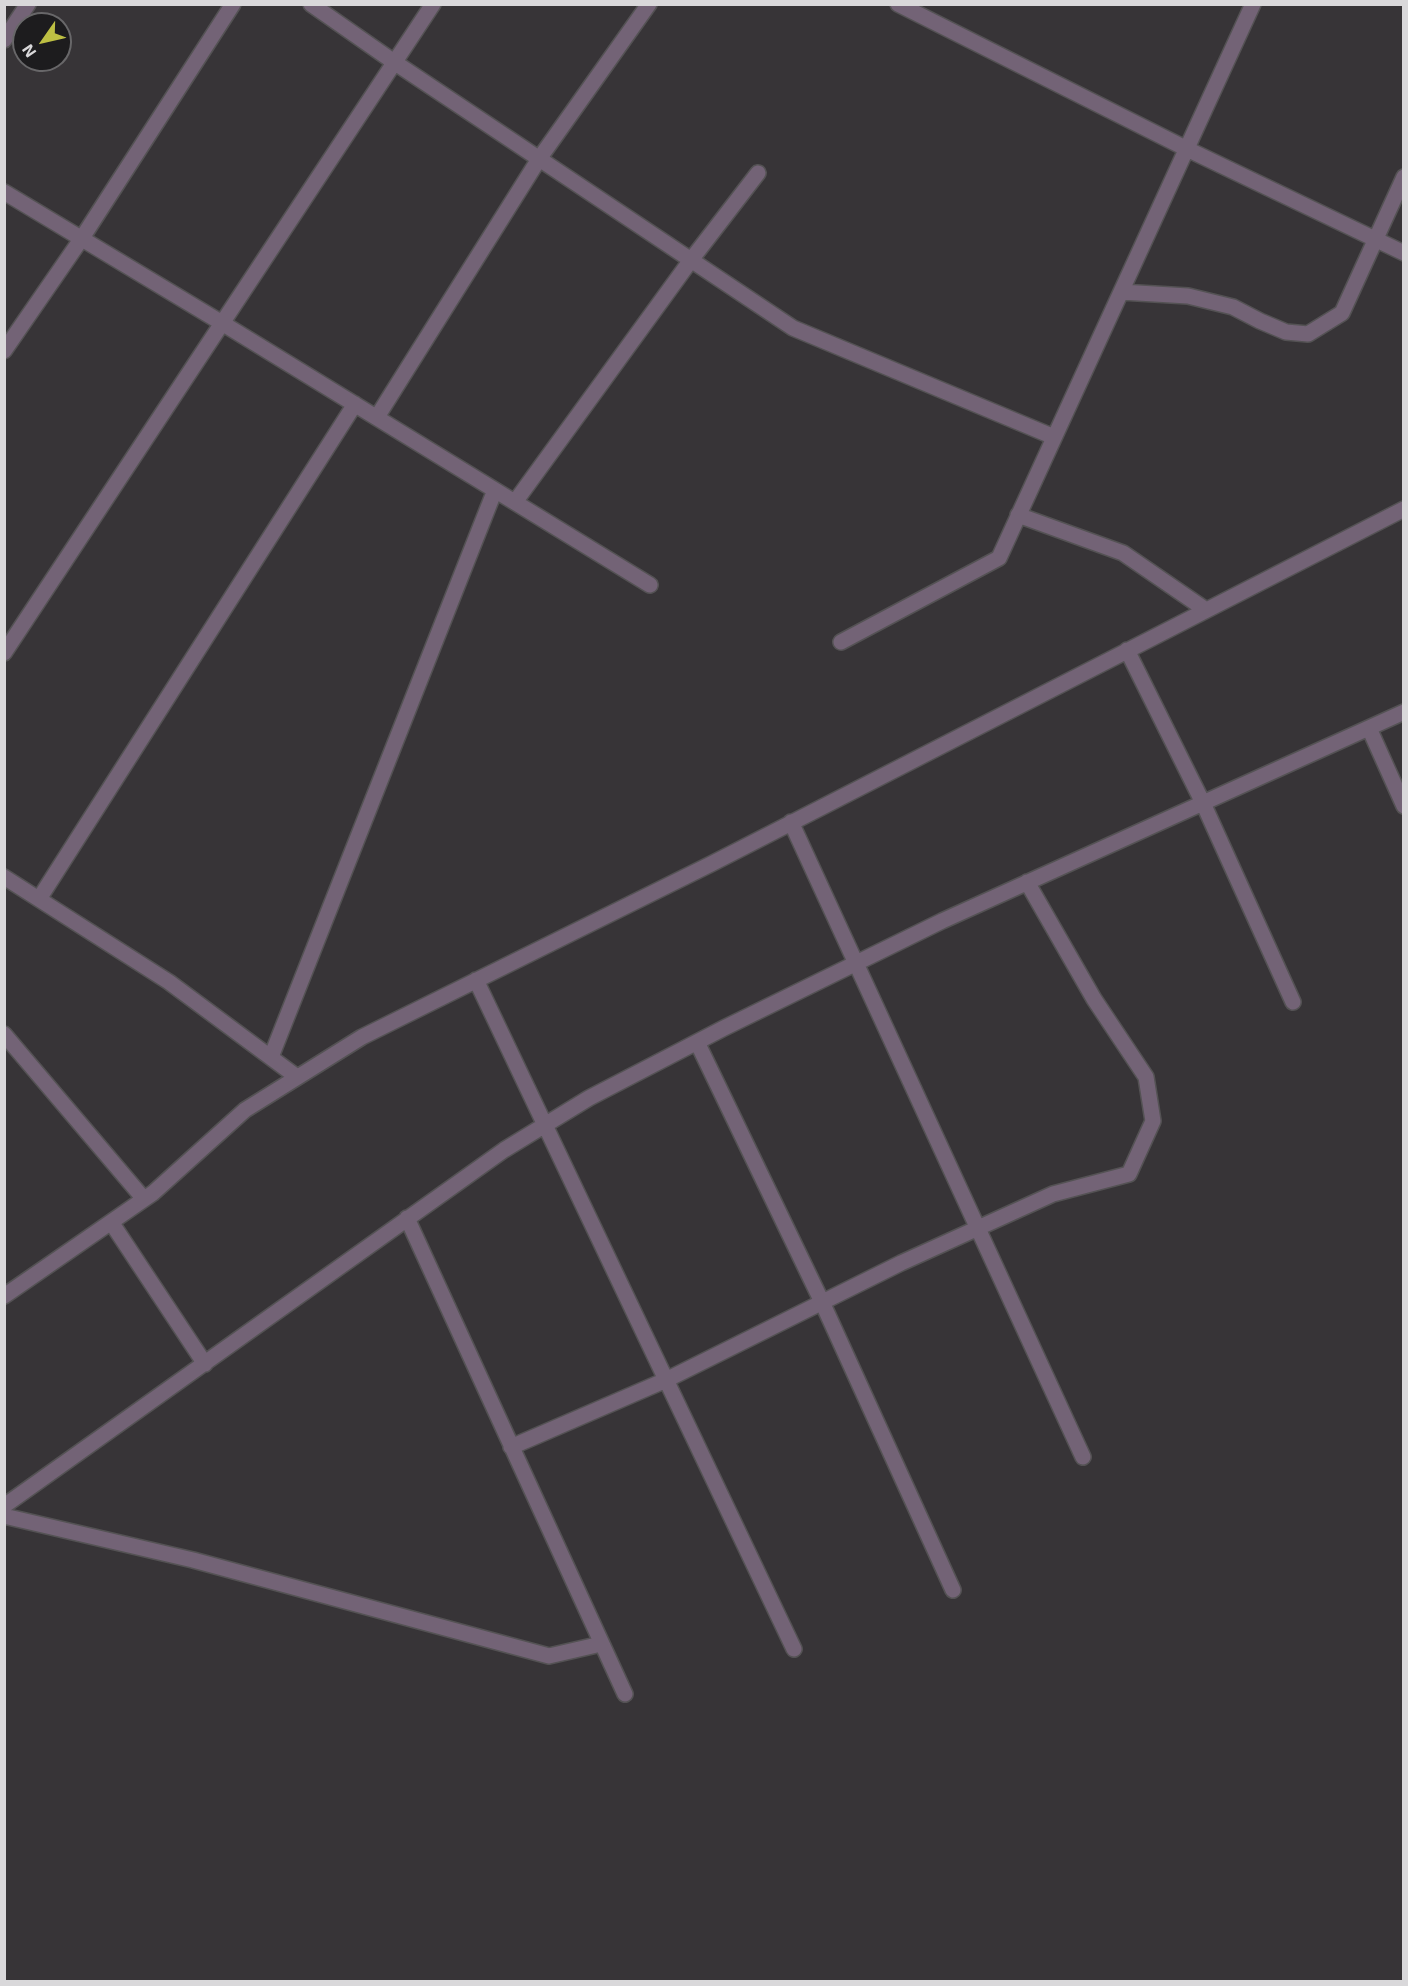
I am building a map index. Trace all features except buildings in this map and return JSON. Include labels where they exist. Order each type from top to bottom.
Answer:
[{"type":"street","points":[[4,40],[28,4]]},
{"type":"street","points":[[4,351],[82,238],[233,4]]},
{"type":"street","points":[[311,4],[394,62],[793,328],[1054,437]]},
{"type":"street","points":[[4,653],[433,4]]},
{"type":"street","points":[[377,417],[539,159],[649,4]]},
{"type":"street","points":[[898,4],[1187,149],[1404,254]]},
{"type":"street","points":[[841,642],[999,558],[1253,4]]},
{"type":"street","points":[[515,502],[691,260],[758,173]]},
{"type":"street","points":[[1121,292],[1188,296],[1233,307],[1286,332],[1308,334],[1342,313],[1404,177]]},
{"type":"street","points":[[4,192],[650,585]]},
{"type":"street","points":[[39,899],[355,404]]},
{"type":"street","points":[[271,1058],[495,490]]},
{"type":"street","points":[[4,1296],[144,1199],[245,1110],[362,1037],[791,822],[1404,509]]},
{"type":"street","points":[[1018,515],[1123,553],[1206,610]]},
{"type":"street","points":[[1127,650],[1203,802],[1293,1002]]},
{"type":"street","points":[[4,1506],[504,1150],[589,1098],[855,963],[1027,882],[1404,712]]},
{"type":"street","points":[[1369,728],[1404,806]]},
{"type":"street","points":[[791,822],[1083,1457]]},
{"type":"street","points":[[4,877],[169,982],[297,1077]]},
{"type":"street","points":[[511,1446],[666,1380],[901,1263],[1053,1194],[1129,1174],[1153,1121],[1146,1077],[1094,999],[1027,882]]},
{"type":"street","points":[[476,980],[794,1649]]},
{"type":"street","points":[[4,1034],[144,1199]]},
{"type":"street","points":[[697,1042],[822,1302],[953,1590]]},
{"type":"street","points":[[407,1218],[601,1644],[626,1694]]},
{"type":"street","points":[[111,1222],[204,1364]]},
{"type":"street","points":[[4,1516],[193,1560],[549,1656],[601,1644]]}]
